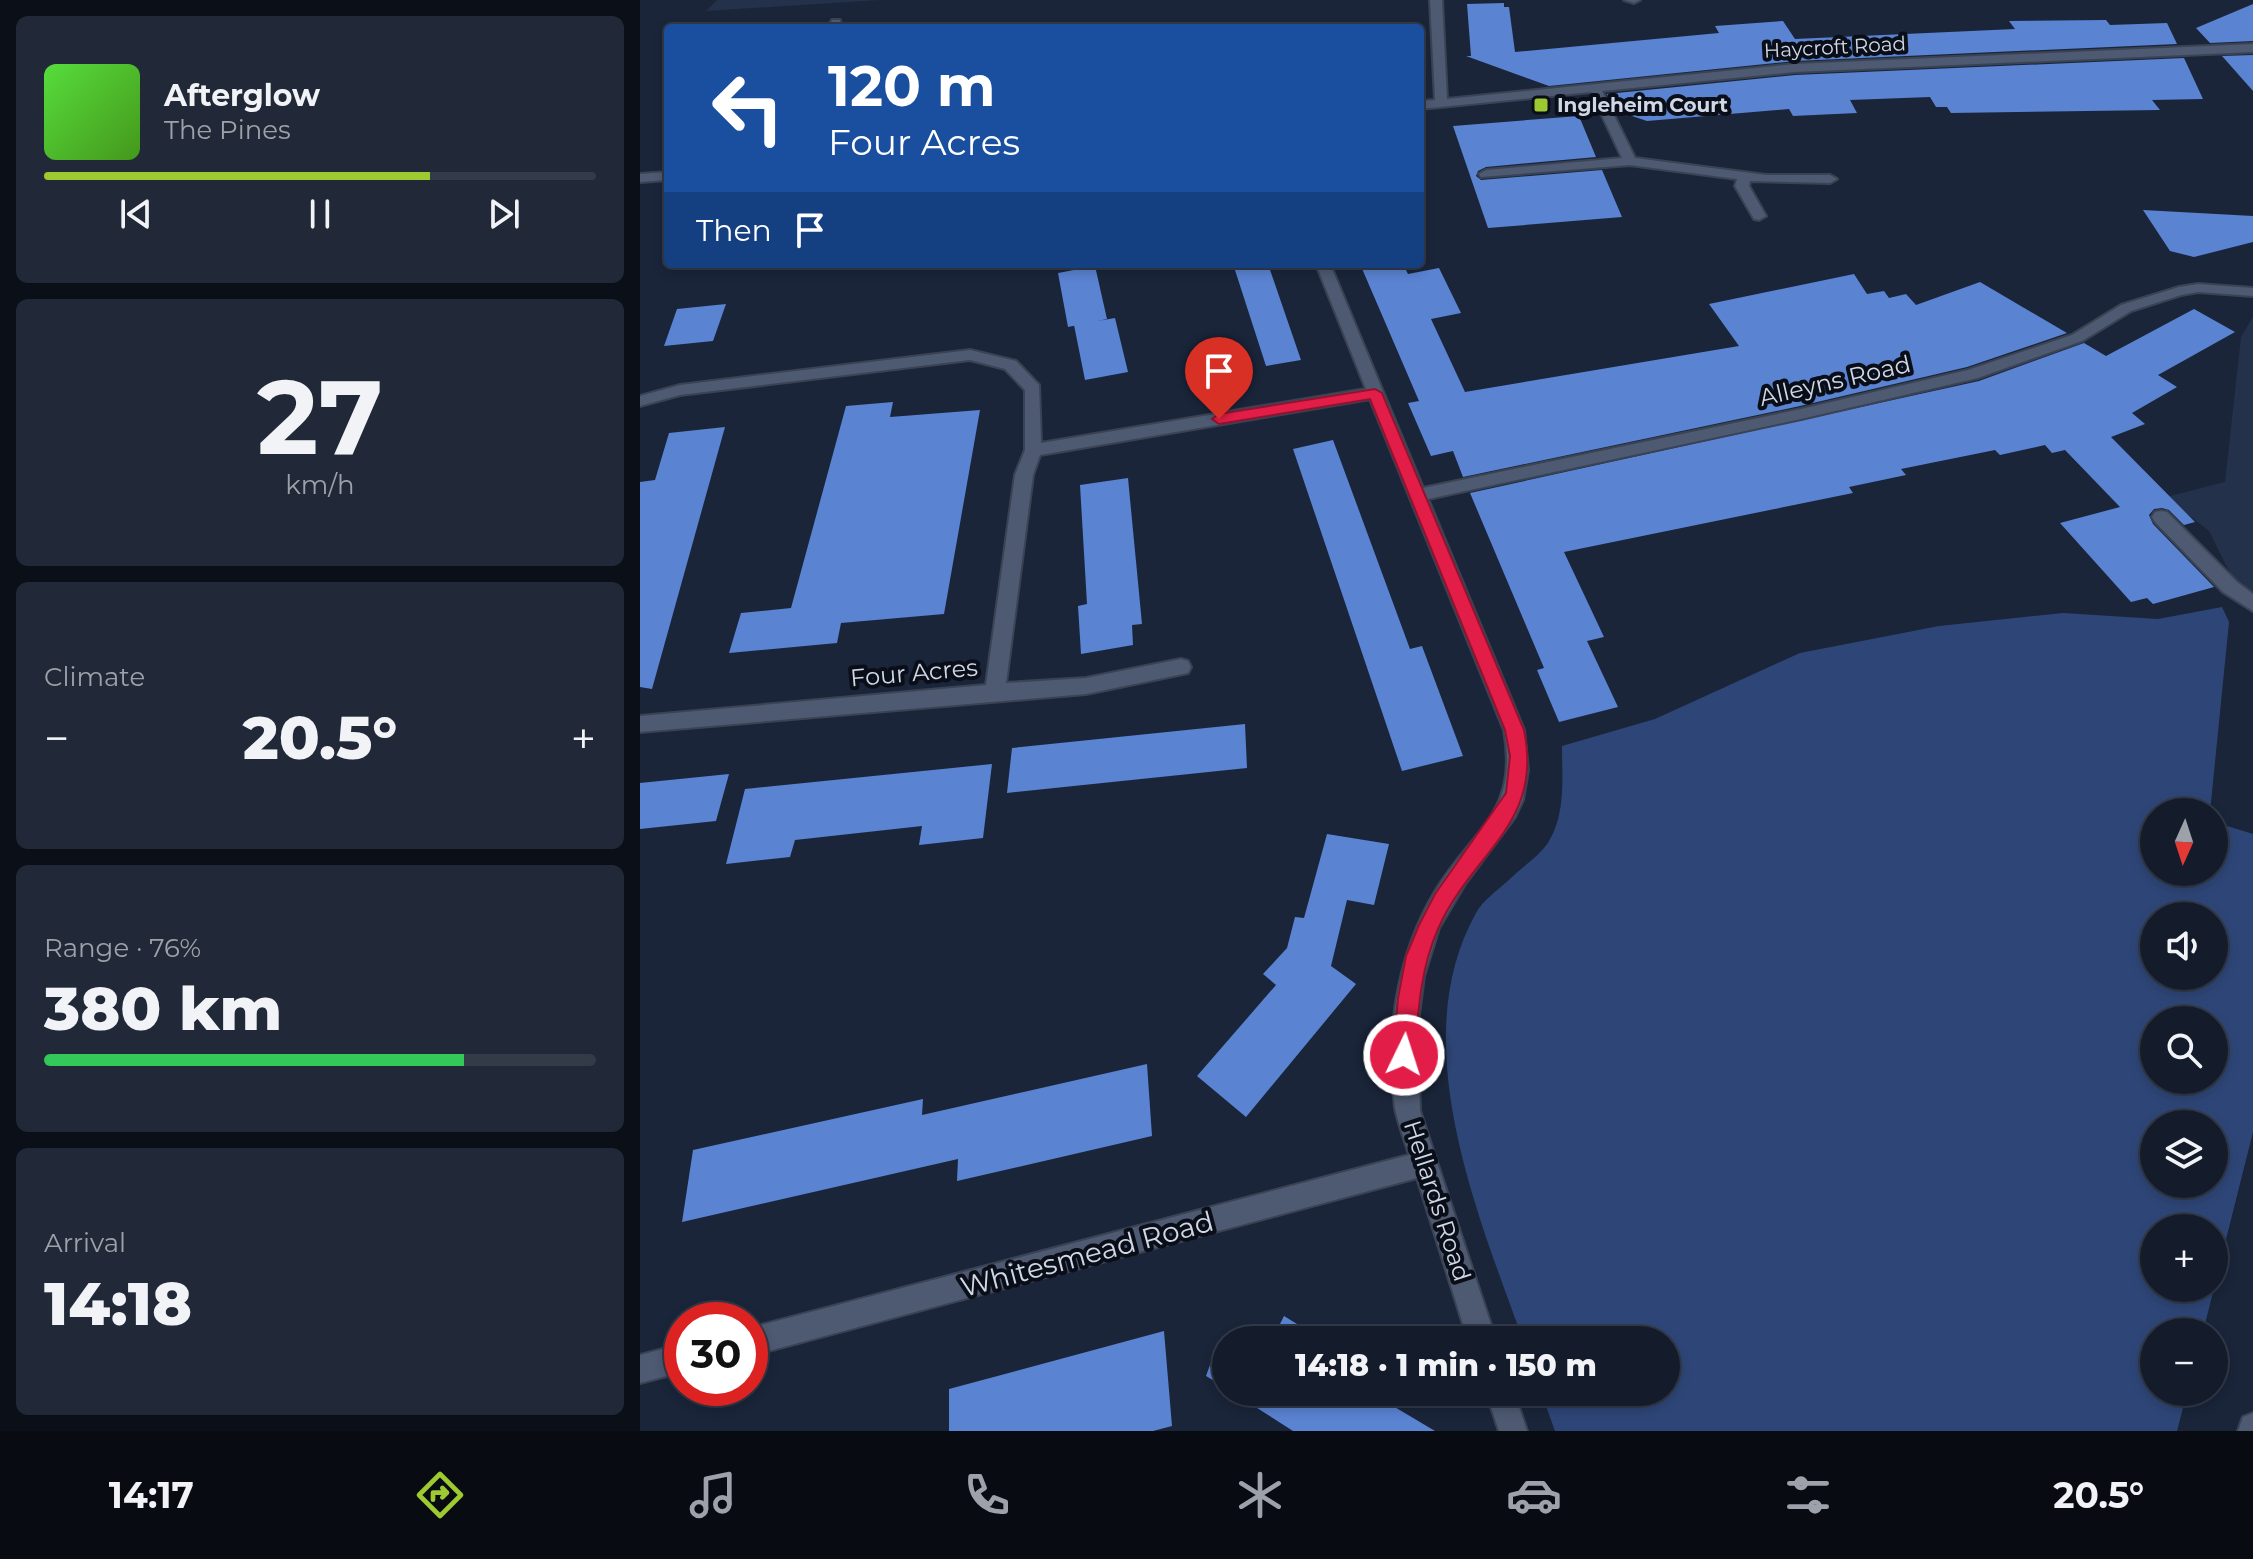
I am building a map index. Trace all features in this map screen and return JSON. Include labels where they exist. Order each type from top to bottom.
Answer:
[{"type":"street","points":[[1436,0],[1441,103]]},
{"type":"street","name":"Haycroft Road","points":[[1424,105],[1810,67],[2253,48]]},
{"type":"street","points":[[1594,86],[1630,161]]},
{"type":"street","points":[[1486,174],[1630,161],[1745,176],[1830,179]]},
{"type":"street","points":[[640,178],[664,176]]},
{"type":"street","points":[[1745,176],[1742,186],[1759,216]]},
{"type":"street","name":"Hellards Road","points":[[1325,268],[1514,730],[1520,756],[1516,794],[1508,810],[1442,900],[1417,956],[1408,998],[1403,1071],[1408,1111],[1477,1326]]},
{"type":"street","name":"Alleyns Road","points":[[1417,495],[1801,414],[1972,374],[2077,338],[2126,308],[2179,291],[2198,288],[2253,292]]},
{"type":"street","name":"Four Acres","points":[[640,401],[680,390],[970,355],[1010,365],[1033,389],[1033,450],[1024,475],[995,692],[640,724]]},
{"type":"street","points":[[1033,450],[1375,393]]},
{"type":"street","points":[[2161,517],[2230,587],[2253,604]]},
{"type":"street","points":[[995,692],[1086,686],[1181,667]]},
{"type":"street","name":"Whitesmead Road","points":[[768,1337],[1423,1164]]},
{"type":"street","points":[[640,1369],[664,1363]]},
{"type":"street","points":[[1505,1406],[1513,1431]]},
{"type":"shaded area","points":[[717,0],[880,0],[706,11]]},
{"type":"shaded area","points":[[2253,317],[2253,595],[2233,579],[2209,531],[2166,497],[2225,482],[2241,337]]},
{"type":"shaded area","points":[[2222,607],[2229,622],[2211,798],[2140,798],[2140,886],[2228,886],[2228,826],[2253,834],[2253,1132],[2228,1231],[2228,1214],[2140,1214],[2140,1302],[2210,1302],[2206,1318],[2140,1318],[2140,1406],[2183,1406],[2177,1431],[1555,1431],[1546,1406],[1680,1406],[1680,1326],[1518,1326],[1469,1184],[1456,1128],[1447,1072],[1447,1016],[1456,963],[1476,913],[1549,841],[1558,819],[1562,794],[1562,746],[1655,719],[1800,653],[1939,626],[2063,613],[2158,619]]},
{"type":"building","points":[[1504,3],[1504,7],[1509,7],[1515,52],[1719,33],[1715,26],[1783,21],[1795,39],[2015,29],[2009,21],[2106,20],[2110,25],[2167,23],[2177,44],[1795,61],[1549,86],[1466,56],[1471,56],[1467,4]]},
{"type":"building","points":[[2253,4],[2253,41],[2210,43],[2196,28]]},
{"type":"building","points":[[2253,55],[2253,91],[2222,56]]},
{"type":"building","points":[[2184,58],[2203,99],[2152,100],[2160,110],[1951,113],[1947,107],[1936,107],[1930,97],[1850,100],[1857,113],[1793,116],[1789,109],[1647,121],[1614,110],[1607,94],[1795,75]]},
{"type":"building","points":[[1579,116],[1596,157],[1486,167],[1476,176],[1481,180],[1602,170],[1622,217],[1488,228],[1453,126]]},
{"type":"building","points":[[2143,210],[2253,216],[2253,242],[2194,257],[2170,251]]},
{"type":"building","points":[[1095,268],[1107,319],[1068,327],[1058,273]]},
{"type":"building","points":[[1234,268],[1269,268],[1301,360],[1266,366]]},
{"type":"building","points":[[1362,268],[1405,268],[1408,274],[1439,268],[1461,313],[1431,319],[1465,392],[1739,346],[1709,304],[1854,274],[1867,294],[1884,291],[1889,298],[1906,294],[1916,305],[1980,282],[2067,333],[1967,367],[1800,406],[1463,477],[1453,451],[1431,456],[1408,403],[1419,401]]},
{"type":"building","points":[[726,304],[713,341],[664,346],[677,309]]},
{"type":"building","points":[[2194,309],[2235,332],[2158,375],[2177,387],[2132,413],[2145,424],[2111,437],[2195,522],[2184,525],[2169,510],[2162,508],[2154,509],[2149,515],[2153,524],[2214,587],[2153,604],[2147,598],[2131,602],[2060,523],[2120,507],[2065,450],[2052,453],[2045,445],[2000,455],[1995,450],[1901,469],[1906,475],[1849,487],[1853,493],[1564,552],[1604,637],[1587,641],[1618,707],[1559,722],[1537,670],[1544,668],[1470,493],[1979,381],[2084,343],[2106,356]]},
{"type":"building","points":[[1115,318],[1128,372],[1085,380],[1074,325]]},
{"type":"building","points":[[893,402],[890,417],[980,410],[944,614],[841,623],[837,643],[729,653],[741,613],[791,608],[846,406]]},
{"type":"building","points":[[725,427],[652,689],[640,687],[640,482],[655,480],[669,433]]},
{"type":"building","points":[[1333,440],[1410,649],[1422,646],[1463,756],[1402,771],[1293,449]]},
{"type":"building","points":[[1128,478],[1142,624],[1132,625],[1133,645],[1081,654],[1078,606],[1087,604],[1080,485]]},
{"type":"building","points":[[1245,724],[1247,768],[1007,793],[1012,748]]},
{"type":"building","points":[[992,764],[983,838],[919,845],[922,826],[795,840],[790,857],[726,864],[745,789]]},
{"type":"building","points":[[729,774],[716,821],[640,829],[640,783]]},
{"type":"building","points":[[1327,834],[1389,844],[1374,905],[1347,900],[1331,966],[1356,984],[1246,1117],[1197,1076],[1276,985],[1263,974],[1287,948],[1295,917],[1304,918]]},
{"type":"building","points":[[1147,1064],[1152,1136],[957,1181],[958,1159],[682,1222],[693,1150],[923,1099],[922,1115]]},
{"type":"building","points":[[1284,1316],[1300,1326],[1279,1326]]},
{"type":"building","points":[[1164,1331],[1172,1426],[1153,1431],[949,1431],[949,1389]]},
{"type":"building","points":[[1212,1360],[1212,1380],[1206,1376]]},
{"type":"building","points":[[1254,1406],[1393,1406],[1435,1431],[1293,1431]]},
{"type":"place","name":"Ingleheim Court","points":[[1541,105]]},
{"type":"route","points":[[1219,419],[1375,393],[1514,730],[1520,756],[1516,794],[1508,810],[1442,900],[1429,925],[1417,956],[1408,998],[1404,1055]]}]
